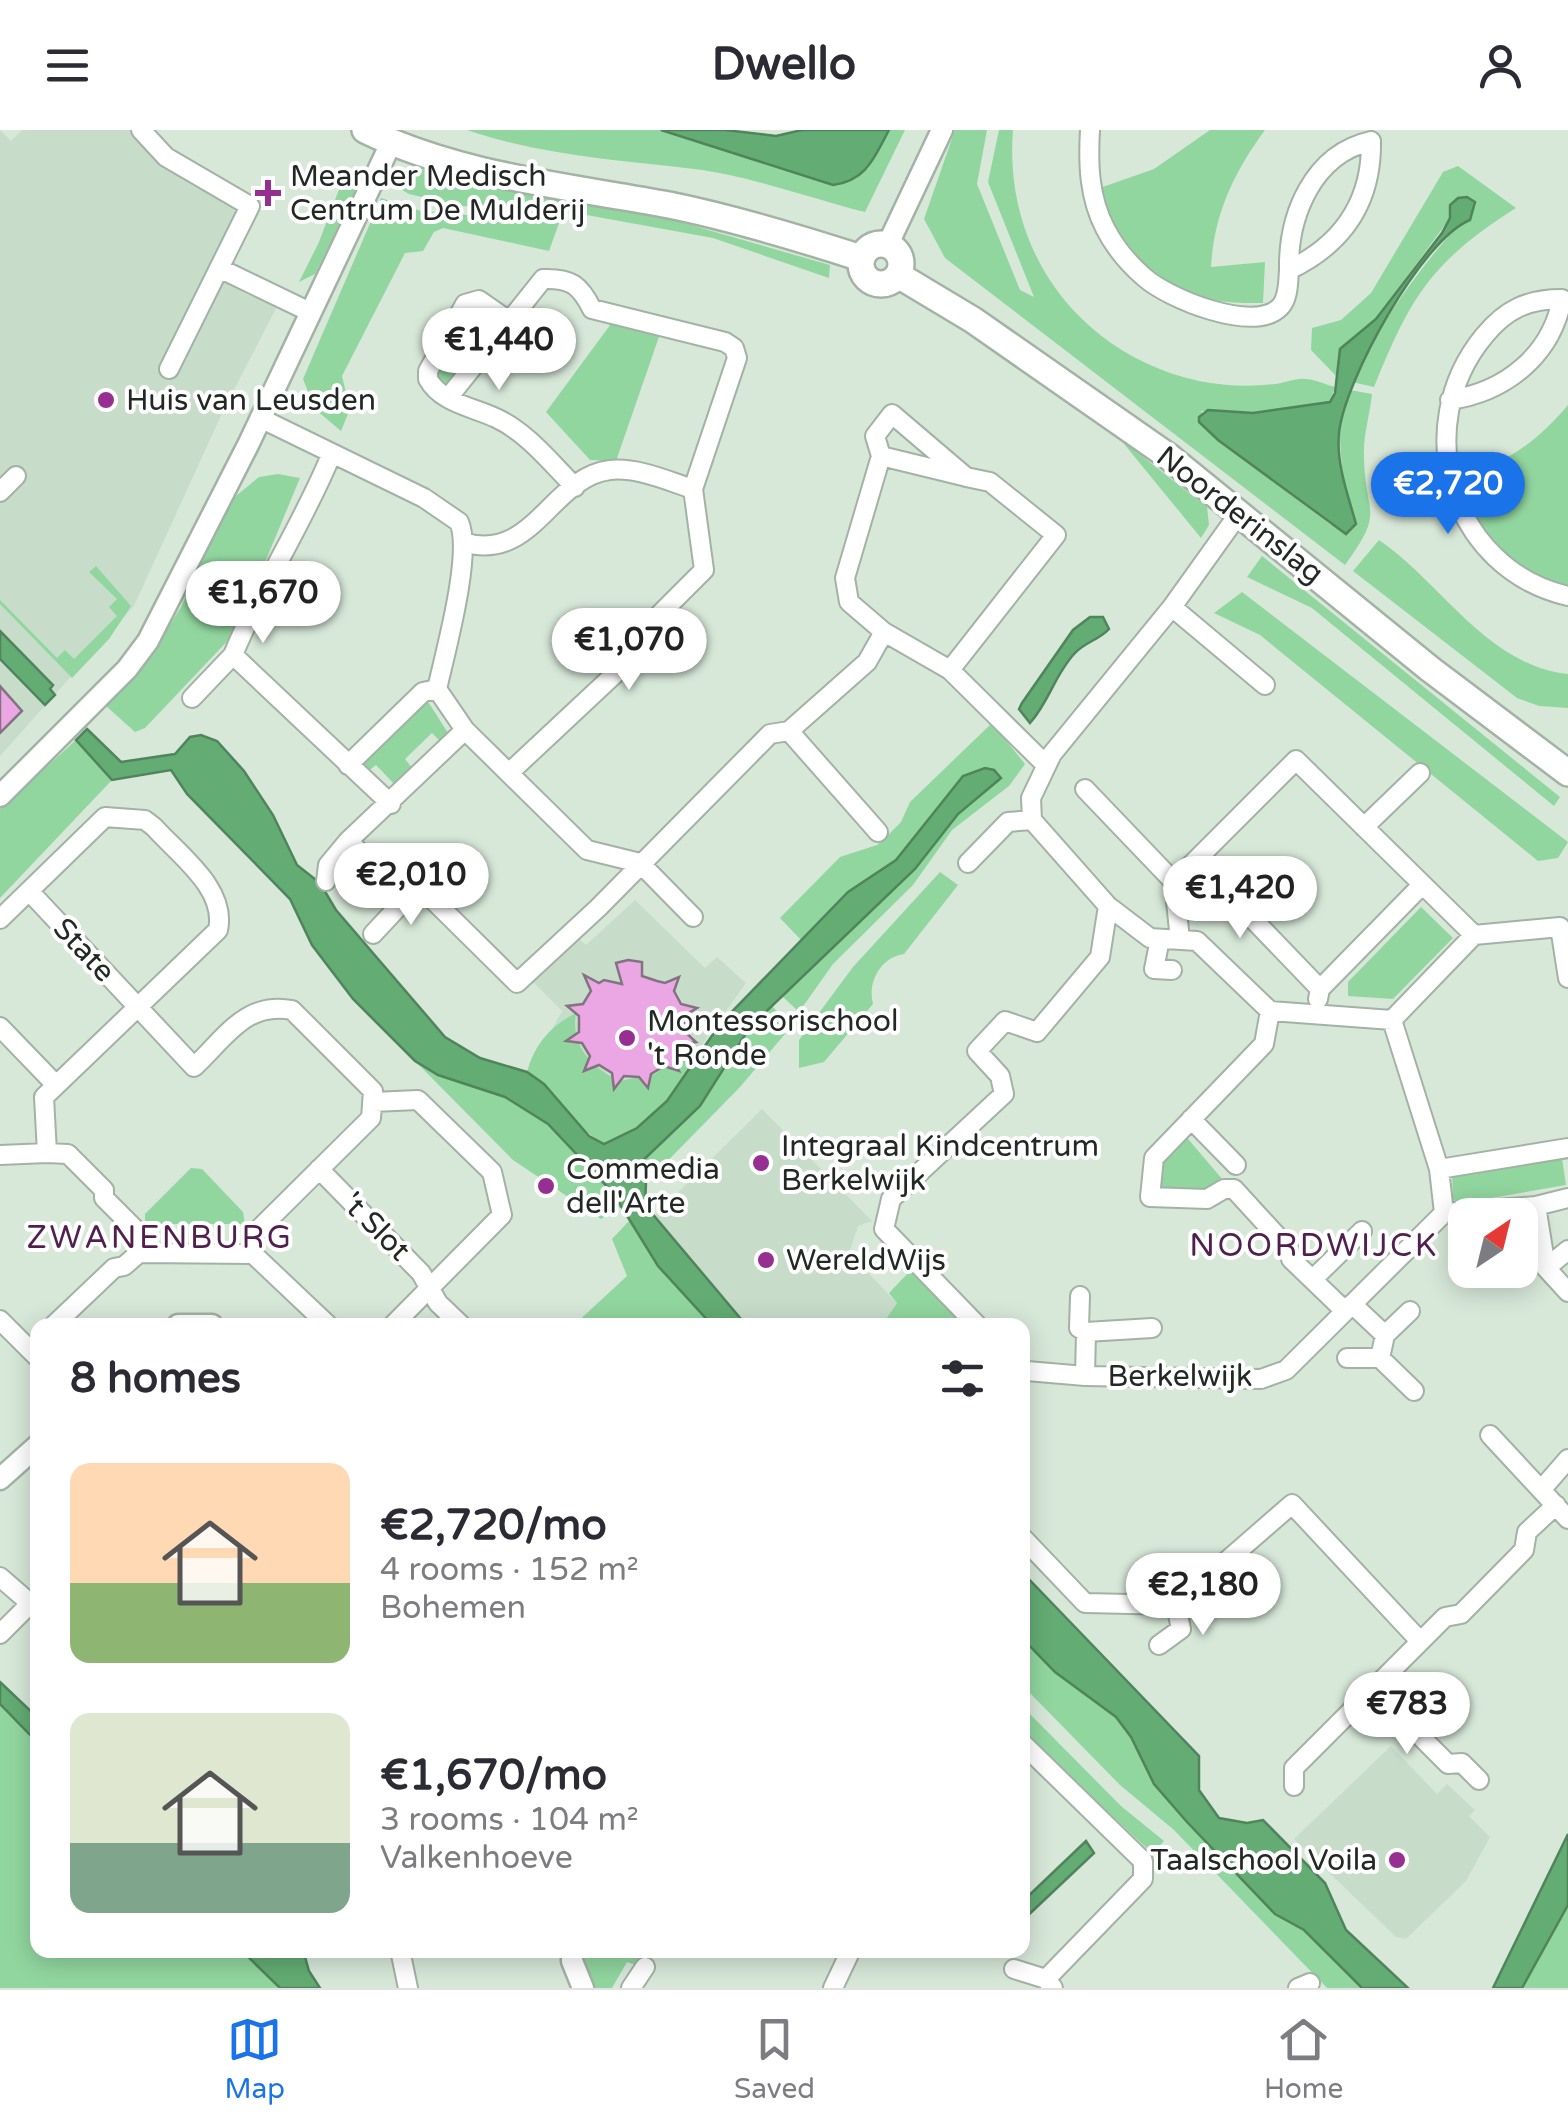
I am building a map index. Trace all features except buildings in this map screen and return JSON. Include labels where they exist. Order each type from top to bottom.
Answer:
[{"type":"main road","points":[[365,130],[391,143],[552,187],[672,206],[861,258]]},
{"type":"main road","points":[[888,244],[898,253],[898,275],[887,284],[872,282],[862,272],[861,258],[869,247],[888,244]]},
{"type":"main road","name":"Noorderinslag","points":[[898,275],[973,320],[1168,456],[1430,669],[1568,773]]},
{"type":"street","points":[[141,130],[166,157],[250,206],[170,368]]},
{"type":"street","points":[[888,244],[942,130]]},
{"type":"street","points":[[1090,130],[1092,195],[1105,228],[1146,279],[1214,312],[1246,316],[1271,313],[1286,298],[1293,223],[1305,195],[1335,155],[1350,146],[1371,142],[1366,192],[1354,216],[1337,239],[1290,270]]},
{"type":"street","points":[[0,796],[128,669],[148,641],[391,143]]},
{"type":"street","points":[[219,268],[310,312]]},
{"type":"street","points":[[448,398],[543,279],[566,278],[582,289],[592,310],[725,342],[734,348],[737,358],[694,489],[704,570],[632,642],[629,658],[618,671],[509,772]]},
{"type":"street","points":[[1450,400],[1477,396],[1499,387],[1527,363],[1546,343],[1558,321],[1562,300],[1534,299],[1516,306],[1492,326],[1470,352],[1450,400],[1445,431],[1446,465],[1456,502],[1472,531],[1495,560],[1523,578],[1568,596]]},
{"type":"street","points":[[509,321],[479,300],[465,304],[428,371],[432,385],[448,398],[510,426],[576,486]]},
{"type":"street","points":[[966,476],[892,414],[875,436],[881,456],[846,578],[850,602],[884,632],[950,670],[1046,764]]},
{"type":"street","points":[[260,418],[445,510],[459,522],[464,542],[437,689],[465,730],[588,850],[618,854],[640,863],[693,917]]},
{"type":"street","points":[[192,698],[233,656],[256,598],[316,493],[332,454]]},
{"type":"street","points":[[881,456],[990,482],[1056,535],[950,670]]},
{"type":"street","points":[[464,542],[481,547],[513,539],[576,486],[607,470],[637,473],[694,489]]},
{"type":"street","points":[[0,492],[16,476]]},
{"type":"street","points":[[1240,512],[1172,607],[1046,764],[1032,798],[1032,820],[1108,906],[1150,938],[1198,941],[1270,1011],[1392,1020]]},
{"type":"street","points":[[1172,607],[1265,685]]},
{"type":"street","points":[[348,842],[381,872],[414,890],[426,892],[517,983],[598,908],[770,734],[789,731],[867,662],[884,632]]},
{"type":"street","points":[[233,656],[391,804]]},
{"type":"street","points":[[348,765],[422,692],[437,689]]},
{"type":"street","points":[[326,881],[328,865],[348,842],[465,730]]},
{"type":"street","points":[[789,731],[878,832]]},
{"type":"street","points":[[1174,882],[1296,760],[1474,935]]},
{"type":"street","points":[[1364,827],[1420,773]]},
{"type":"street","points":[[1084,789],[1174,882],[1180,940]]},
{"type":"street","points":[[0,919],[105,817],[145,820],[216,894],[222,914],[218,930],[44,1097],[47,1153]]},
{"type":"street","points":[[968,863],[1008,822],[1032,820]]},
{"type":"street","points":[[1196,860],[1320,989]]},
{"type":"street","points":[[1315,1014],[1320,989],[1422,886]]},
{"type":"street","points":[[373,934],[414,890]]},
{"type":"street","name":"State","points":[[30,891],[194,1067],[256,1009],[292,1010],[373,1091],[373,1102]]},
{"type":"street","points":[[971,1318],[884,1229],[891,1199],[1004,1094],[1000,1076],[977,1051],[1005,1021],[1037,1032],[1100,956],[1108,906]]},
{"type":"street","points":[[1392,1020],[1474,935],[1560,927],[1568,978]]},
{"type":"street","points":[[1160,939],[1154,969],[1172,970]]},
{"type":"street","points":[[1270,1011],[1264,1044],[1154,1158],[1150,1197],[1207,1198],[1234,1188],[1288,1249],[1291,1259],[1385,1335]]},
{"type":"street","points":[[1392,1020],[1439,1169],[1444,1212],[1448,1212]]},
{"type":"street","points":[[0,1027],[56,1084]]},
{"type":"street","points":[[254,1254],[254,1234],[372,1118],[373,1102],[418,1100],[492,1172],[502,1215],[401,1318]]},
{"type":"street","points":[[1191,1119],[1236,1166]]},
{"type":"street","points":[[1439,1169],[1568,1148]]},
{"type":"street","points":[[0,1155],[68,1154],[104,1190],[104,1198],[137,1232],[139,1253]]},
{"type":"street","name":"'t Slot","points":[[319,1169],[421,1273],[428,1289],[455,1318]]},
{"type":"street","points":[[1538,1206],[1568,1198]]},
{"type":"street","name":"Berkelwijk","points":[[1030,1372],[1261,1378],[1286,1370],[1444,1212]]},
{"type":"street","points":[[1538,1218],[1546,1268],[1568,1292]]},
{"type":"street","points":[[1313,1279],[1362,1230]]},
{"type":"street","points":[[1546,1268],[1568,1250]]},
{"type":"street","points":[[61,1318],[114,1268],[124,1266],[139,1253],[254,1254],[321,1318]]},
{"type":"street","name":"Berkelwijk","points":[[1080,1296],[1080,1328],[1086,1332],[1085,1376]]},
{"type":"street","points":[[1380,1358],[1385,1335],[1410,1311]]},
{"type":"street","points":[[0,1320],[30,1345]]},
{"type":"street","points":[[1086,1332],[1152,1328]]},
{"type":"street","points":[[1347,1358],[1380,1358],[1414,1391]]},
{"type":"street","points":[[1294,1786],[1294,1768],[1445,1617],[1461,1614],[1512,1563],[1524,1550],[1527,1532],[1562,1512],[1490,1436]]},
{"type":"street","points":[[0,1480],[30,1453]]},
{"type":"street","points":[[1541,1490],[1568,1458]]},
{"type":"street","points":[[1030,1545],[1085,1603],[1176,1604],[1292,1504],[1420,1642]]},
{"type":"street","points":[[0,1577],[30,1603]]},
{"type":"street","points":[[1159,1645],[1181,1628],[1176,1604]]},
{"type":"street","points":[[0,1634],[30,1610]]},
{"type":"street","points":[[1373,1689],[1448,1764],[1462,1763],[1480,1780]]},
{"type":"street","points":[[1014,1969],[1050,1983],[1143,1880],[1143,1861],[1030,1751]]},
{"type":"street","points":[[402,1958],[408,1988]]},
{"type":"street","points":[[572,1958],[584,1988]]},
{"type":"street","points":[[833,1988],[847,1958]]},
{"type":"street","points":[[632,1988],[645,1967]]},
{"type":"shaded area","points":[[0,130],[11,141],[22,130],[134,130],[244,207],[219,262],[283,295],[224,409],[134,606],[0,756]]},
{"type":"shaded area","points":[[467,130],[660,130],[868,169],[889,130],[905,130],[865,212],[714,172],[551,151]]},
{"type":"shaded area","points":[[661,130],[725,130],[776,136],[802,130],[889,130],[861,173],[833,185]]},
{"type":"shaded area","points":[[955,130],[987,130],[977,184],[1020,290],[1034,297],[988,182],[999,130],[1013,130],[1013,174],[1021,217],[1036,256],[1058,291],[1085,322],[1118,348],[1156,368],[1208,383],[1256,385],[1305,379],[1335,387],[1330,402],[1322,405],[1253,413],[1201,411],[1218,440],[1331,525],[1343,479],[1339,429],[1350,390],[1372,394],[1364,448],[1369,522],[1345,565],[945,258],[924,219]]},
{"type":"shaded area","points":[[1210,130],[1265,130],[1244,162],[1221,211],[1211,267],[1265,262],[1263,303],[1203,298],[1158,279],[1124,243],[1097,189],[1154,169]]},
{"type":"shaded area","points":[[1458,166],[1516,208],[1463,246],[1427,284],[1400,328],[1374,387],[1352,382],[1399,300],[1458,225],[1450,218],[1376,319],[1340,349],[1337,377],[1311,350],[1312,328],[1341,320],[1371,293],[1443,172]]},
{"type":"shaded area","points":[[411,167],[550,198],[635,209],[830,265],[829,278],[713,238],[559,210],[460,206],[409,194],[389,182]]},
{"type":"shaded area","points":[[343,179],[357,187],[315,274],[299,282],[319,242]]},
{"type":"shaded area","points":[[1467,197],[1475,202],[1470,220],[1451,232],[1409,282],[1370,348],[1344,410],[1339,456],[1356,524],[1346,534],[1218,440],[1199,422],[1199,417],[1208,410],[1253,413],[1330,402],[1335,393],[1340,349],[1376,319],[1442,233],[1450,218],[1450,205]]},
{"type":"shaded area","points":[[381,198],[421,211],[559,223],[549,251],[443,228],[434,232],[423,251],[405,253],[342,376],[350,409],[341,431],[315,409],[303,379]]},
{"type":"shaded area","points":[[465,303],[509,321],[448,398],[431,385]]},
{"type":"shaded area","points":[[616,317],[661,331],[616,461],[590,460],[546,412]]},
{"type":"shaded area","points":[[1568,405],[1568,586],[1525,571],[1510,561],[1486,534],[1457,478],[1518,451]]},
{"type":"shaded area","points":[[1120,439],[1207,507],[1209,525],[1201,538]]},
{"type":"shaded area","points":[[278,474],[300,478],[236,632],[145,728],[135,732],[105,705],[155,648],[181,607],[231,500],[259,477]]},
{"type":"shaded area","points":[[1379,540],[1489,639],[1539,667],[1568,674],[1568,708],[1539,706],[1517,698],[1353,571]]},
{"type":"shaded area","points":[[1262,556],[1560,797],[1554,806],[1312,608],[1247,577]]},
{"type":"shaded area","points":[[96,566],[131,606],[109,639],[72,678],[0,600],[57,658],[65,650],[74,659],[117,616],[109,607],[117,599],[89,572]]},
{"type":"shaded area","points":[[1242,592],[1568,842],[1558,858],[1538,861],[1260,635],[1214,613]]},
{"type":"shaded area","points":[[1090,617],[1103,617],[1109,629],[1068,661],[1030,723],[1019,709],[1022,703],[1073,630]]},
{"type":"shaded area","points":[[0,631],[53,685],[50,689],[55,695],[45,705],[0,659]]},
{"type":"shaded area","points":[[427,700],[448,733],[440,741],[432,733],[405,759],[414,770],[397,787],[376,765],[367,772],[363,761]]},
{"type":"shaded area","points":[[992,723],[1025,764],[1009,786],[952,830],[913,885],[833,964],[799,1012],[782,996],[915,869],[958,814],[919,832],[896,860],[848,892],[803,942],[780,918],[840,857],[877,845],[889,834],[901,822],[910,802]]},
{"type":"shaded area","points":[[87,729],[121,762],[175,754],[190,737],[201,735],[217,741],[244,771],[273,815],[297,865],[320,883],[336,910],[445,1037],[480,1058],[527,1072],[544,1084],[589,1136],[604,1144],[637,1128],[667,1101],[720,1024],[848,892],[896,860],[963,776],[985,768],[994,770],[1001,778],[958,814],[915,869],[750,1027],[700,1106],[635,1168],[646,1183],[645,1205],[740,1318],[706,1318],[658,1266],[613,1193],[548,1124],[505,1097],[438,1075],[415,1061],[353,999],[312,945],[290,899],[187,794],[171,770],[112,780],[76,740]]},
{"type":"shaded area","points":[[76,740],[112,780],[0,898],[0,809]]},
{"type":"shaded area","points":[[940,872],[958,885],[904,954],[889,960],[878,972],[872,987],[873,1004],[824,1062],[799,1068],[799,1040],[853,967]]},
{"type":"shaded area","name":"Montessorischool 't Ronde","points":[[635,900],[705,968],[717,957],[746,983],[688,1064],[607,1135],[531,1068],[562,1011],[533,982],[576,936],[586,945]]},
{"type":"shaded area","points":[[1421,907],[1453,938],[1393,999],[1348,996],[1348,982]]},
{"type":"shaded area","points":[[772,1006],[780,1015],[785,1034],[740,1087],[646,1183],[635,1168],[700,1106],[730,1053]]},
{"type":"shaded area","points":[[576,1013],[576,1036],[585,1054],[619,1081],[655,1074],[677,1054],[693,1067],[654,1113],[631,1132],[604,1144],[527,1072],[545,1037]]},
{"type":"shaded area","points":[[415,1061],[503,1096],[538,1115],[585,1158],[621,1207],[601,1219],[513,1160]]},
{"type":"shaded area","name":"Integraal Kindcentrum Berkelwijk","points":[[762,1109],[872,1221],[858,1226],[849,1253],[897,1303],[887,1318],[740,1318],[653,1217]]},
{"type":"shaded area","points":[[1183,1133],[1223,1180],[1192,1192],[1159,1186],[1157,1163]]},
{"type":"shaded area","points":[[1561,1151],[1566,1185],[1491,1198],[1453,1198],[1452,1170]]},
{"type":"shaded area","points":[[191,1168],[202,1169],[243,1212],[245,1224],[145,1224],[145,1214]]},
{"type":"shaded area","points":[[629,1221],[658,1266],[706,1318],[582,1318],[627,1276],[612,1239]]},
{"type":"shaded area","points":[[910,1271],[956,1318],[887,1318],[897,1303],[889,1293]]},
{"type":"shaded area","points":[[1030,1580],[1199,1756],[1199,1790],[1219,1818],[1247,1823],[1263,1820],[1325,1883],[1346,1930],[1408,1988],[1362,1988],[1304,1930],[1275,1914],[1154,1784],[1131,1737],[1116,1717],[1055,1672],[1030,1646]]},
{"type":"shaded area","points":[[1030,1647],[1055,1672],[1116,1717],[1131,1737],[1154,1784],[1187,1822],[1275,1914],[1304,1930],[1362,1988],[1327,1988],[1174,1830],[1120,1785],[1030,1693]]},
{"type":"shaded area","points":[[0,1682],[30,1710],[30,1735],[0,1704]]},
{"type":"shaded area","points":[[0,1704],[30,1735],[30,1958],[249,1958],[280,1988],[0,1988]]},
{"type":"shaded area","points":[[1030,1714],[1121,1806],[1164,1841],[1152,1853],[1030,1740]]},
{"type":"shaded area","name":"Taalschool Voila","points":[[1391,1746],[1437,1794],[1447,1784],[1475,1810],[1469,1816],[1490,1837],[1466,1881],[1406,1939],[1396,1937],[1294,1839]]},
{"type":"shaded area","points":[[1568,1834],[1568,1905],[1522,1988],[1493,1988]]},
{"type":"shaded area","points":[[1086,1841],[1094,1853],[1030,1913],[1030,1894]]},
{"type":"shaded area","points":[[1568,1905],[1568,1988],[1522,1988]]},
{"type":"shaded area","points":[[249,1958],[305,1958],[320,1988],[280,1988]]},
{"type":"shaded area","points":[[583,1958],[642,1958],[638,1966],[627,1962],[612,1988],[589,1988]]},
{"type":"place","name":"Meander Medisch Centrum De Mulderij","points":[[268,193]]},
{"type":"place","name":"Huis van Leusden","points":[[106,400]]},
{"type":"place","name":"Montessorischool 't Ronde","points":[[627,1038]]},
{"type":"place","name":"Integraal Kindcentrum Berkelwijk","points":[[761,1163]]},
{"type":"place","name":"Commedia dell'Arte","points":[[546,1186]]},
{"type":"place","name":"WereldWijs","points":[[766,1260]]},
{"type":"place","name":"Taalschool Voila","points":[[1397,1860]]},
{"type":"district","name":"ZWANENBURG","points":[[160,1238]]},
{"type":"district","name":"NOORDWIJCK","points":[[1314,1246]]}]
